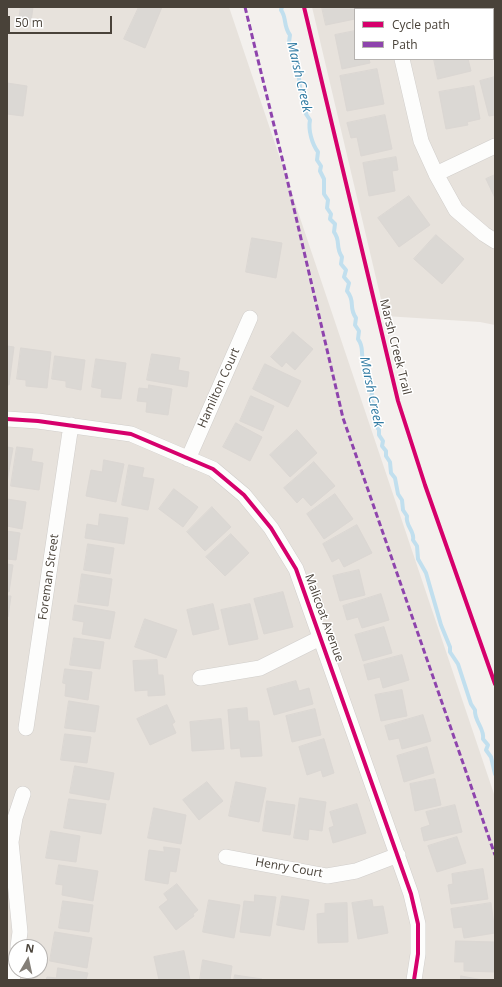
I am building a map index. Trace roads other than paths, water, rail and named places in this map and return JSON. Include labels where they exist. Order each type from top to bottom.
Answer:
[{"type":"street","points":[[402,60],[421,141],[436,174],[456,210],[484,234],[495,241]]},
{"type":"street","points":[[436,174],[495,146]]},
{"type":"street","name":"Hamilton Court","points":[[188,459],[250,318]]},
{"type":"street","name":"Malicoat Avenue","points":[[7,419],[38,421],[132,434],[213,469],[244,495],[271,528],[296,569],[412,894],[418,924],[418,954],[414,980]]},
{"type":"street","name":"Foreman Street","points":[[26,728],[71,425]]},
{"type":"street","points":[[200,678],[260,668],[320,638]]},
{"type":"street","points":[[19,939],[20,932],[11,842],[15,818],[23,794]]},
{"type":"street","name":"Henry Court","points":[[226,857],[326,876],[356,872],[398,855]]},
{"type":"waterway","name":"Marsh Creek","points":[[282,7],[281,10],[284,16],[286,28],[290,35],[289,42],[293,48],[292,56],[296,61],[295,69],[299,76],[300,89],[304,96],[303,101],[307,107],[306,114],[310,120],[311,137],[318,152],[317,160],[321,166],[320,171],[324,179],[324,194],[328,200],[327,208],[331,214],[330,219],[335,224],[334,232],[342,257],[341,264],[346,270],[344,277],[349,283],[347,291],[350,295],[352,311],[356,318],[355,325],[359,331],[358,339],[362,346],[362,359],[366,366],[365,376],[369,382],[368,387],[372,392],[371,400],[375,406],[375,424],[383,441],[382,446],[386,451],[386,456],[390,462],[391,473],[395,478],[398,494],[402,500],[403,510],[407,516],[407,523],[413,534],[413,540],[417,546],[418,559],[426,573],[441,625],[450,647],[450,652],[458,664],[471,704],[475,710],[483,739],[488,745],[486,750],[491,757],[495,774]]}]
